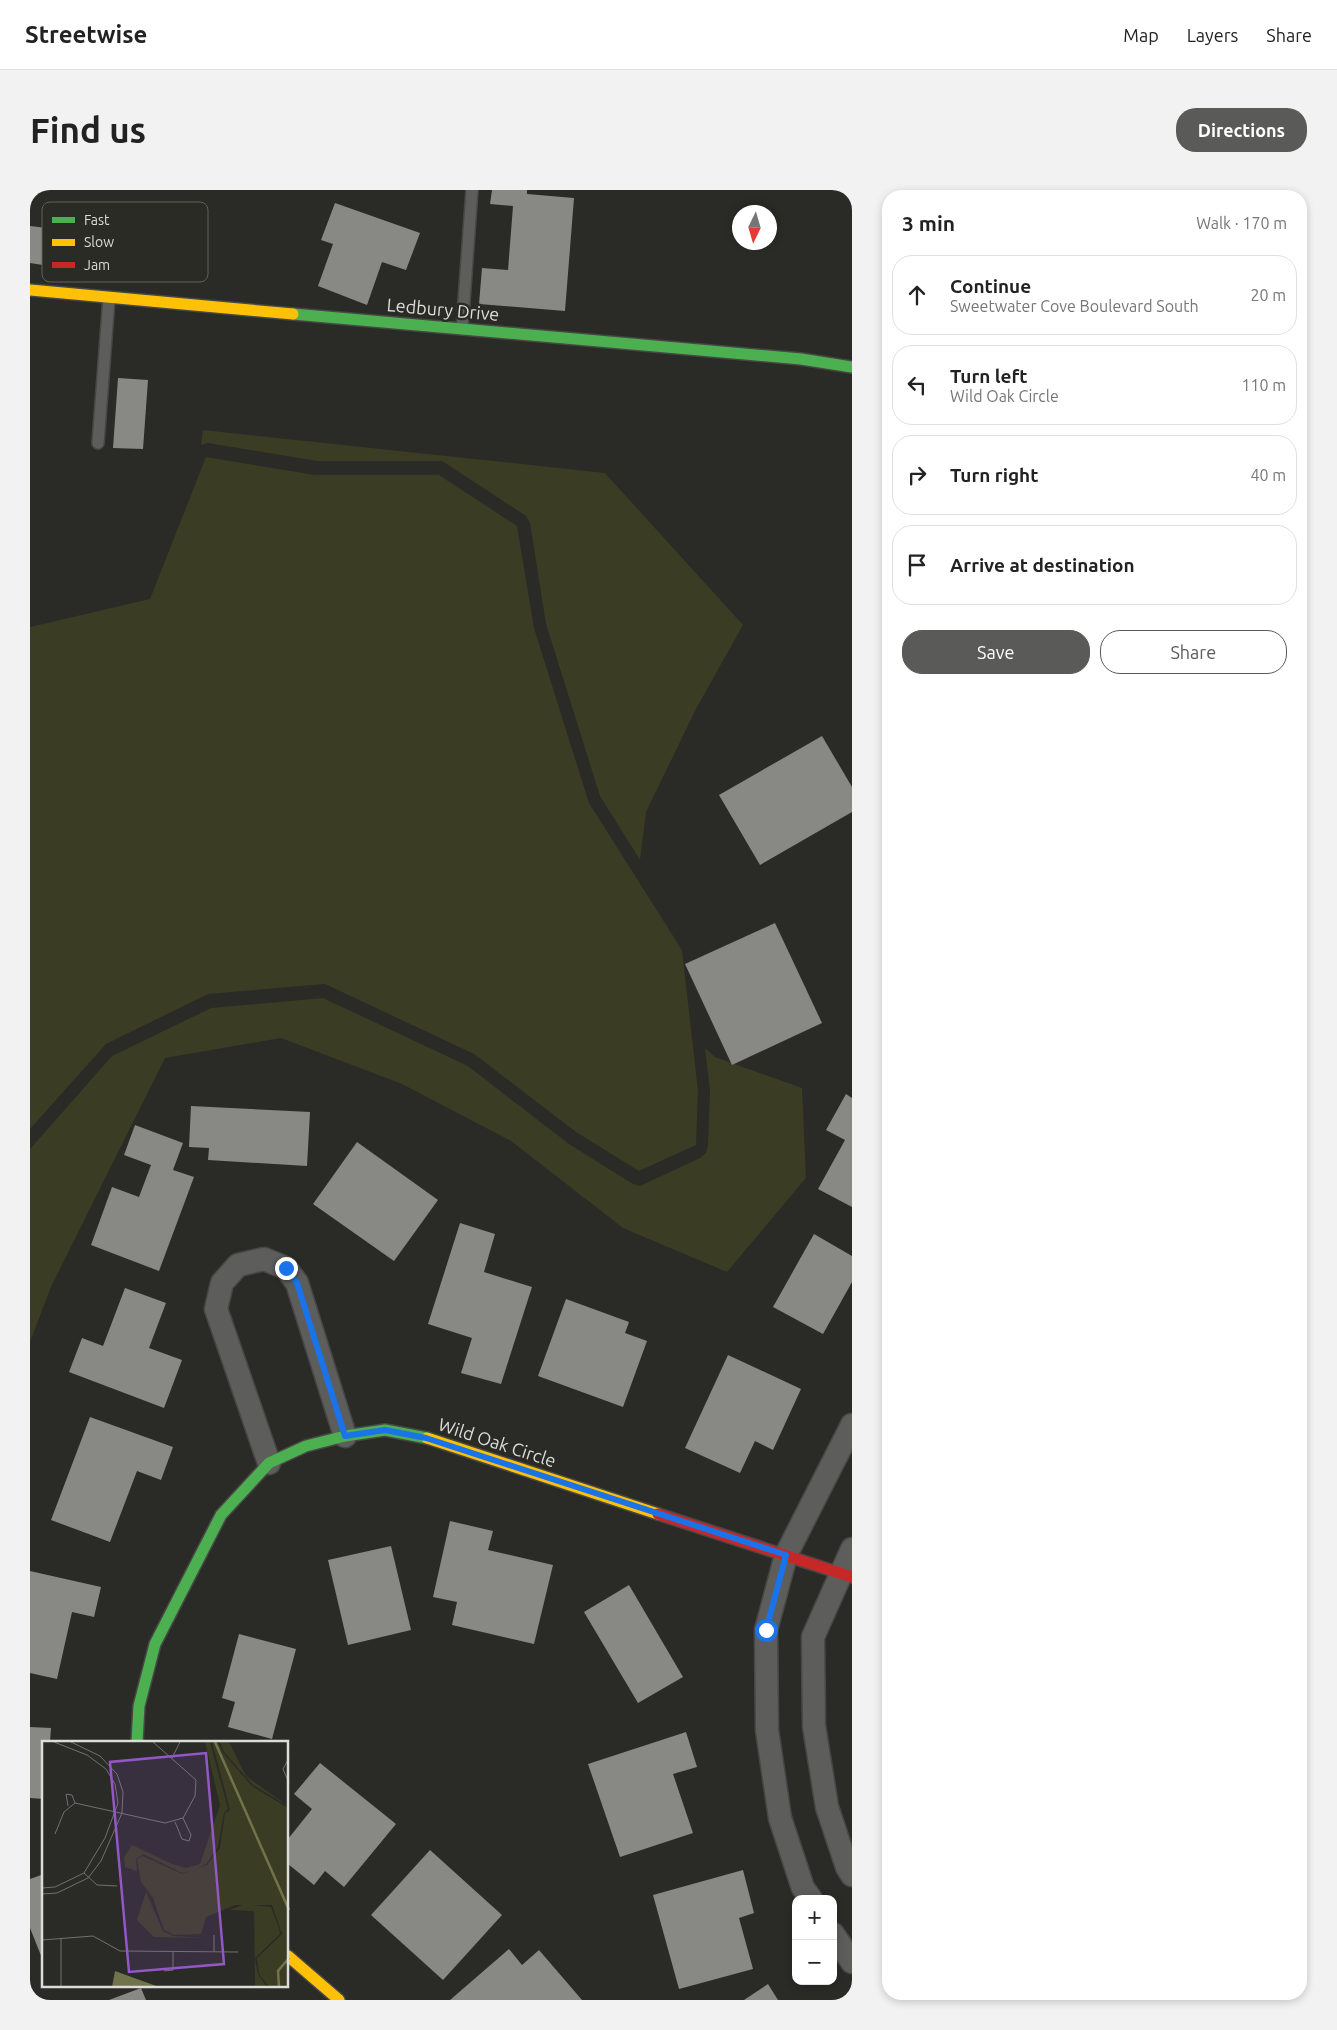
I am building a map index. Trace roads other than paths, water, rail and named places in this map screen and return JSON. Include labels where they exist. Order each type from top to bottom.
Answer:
[{"type":"street","name":"Ledbury Drive","points":[[30,290],[801,360],[852,367]]},
{"type":"street","points":[[269,1463],[216,1309],[222,1283],[238,1265],[264,1259],[286,1268],[297,1283],[345,1436]]},
{"type":"street","points":[[808,1895],[804,1888],[780,1818],[767,1730],[766,1630],[786,1555],[852,1425]]},
{"type":"street","name":"Wild Oak Circle","points":[[137,1741],[139,1706],[155,1644],[221,1515],[269,1463],[306,1446],[345,1436],[385,1430],[426,1438],[846,1575]]},
{"type":"street","points":[[852,1549],[846,1575],[814,1636],[814,1726],[827,1807],[847,1867],[852,1875]]},
{"type":"street","points":[[837,1940],[852,1962]]},
{"type":"street","points":[[289,1957],[326,1996]]},
{"type":"lane","points":[[462,329],[472,190]]},
{"type":"lane","points":[[98,443],[109,298]]}]
